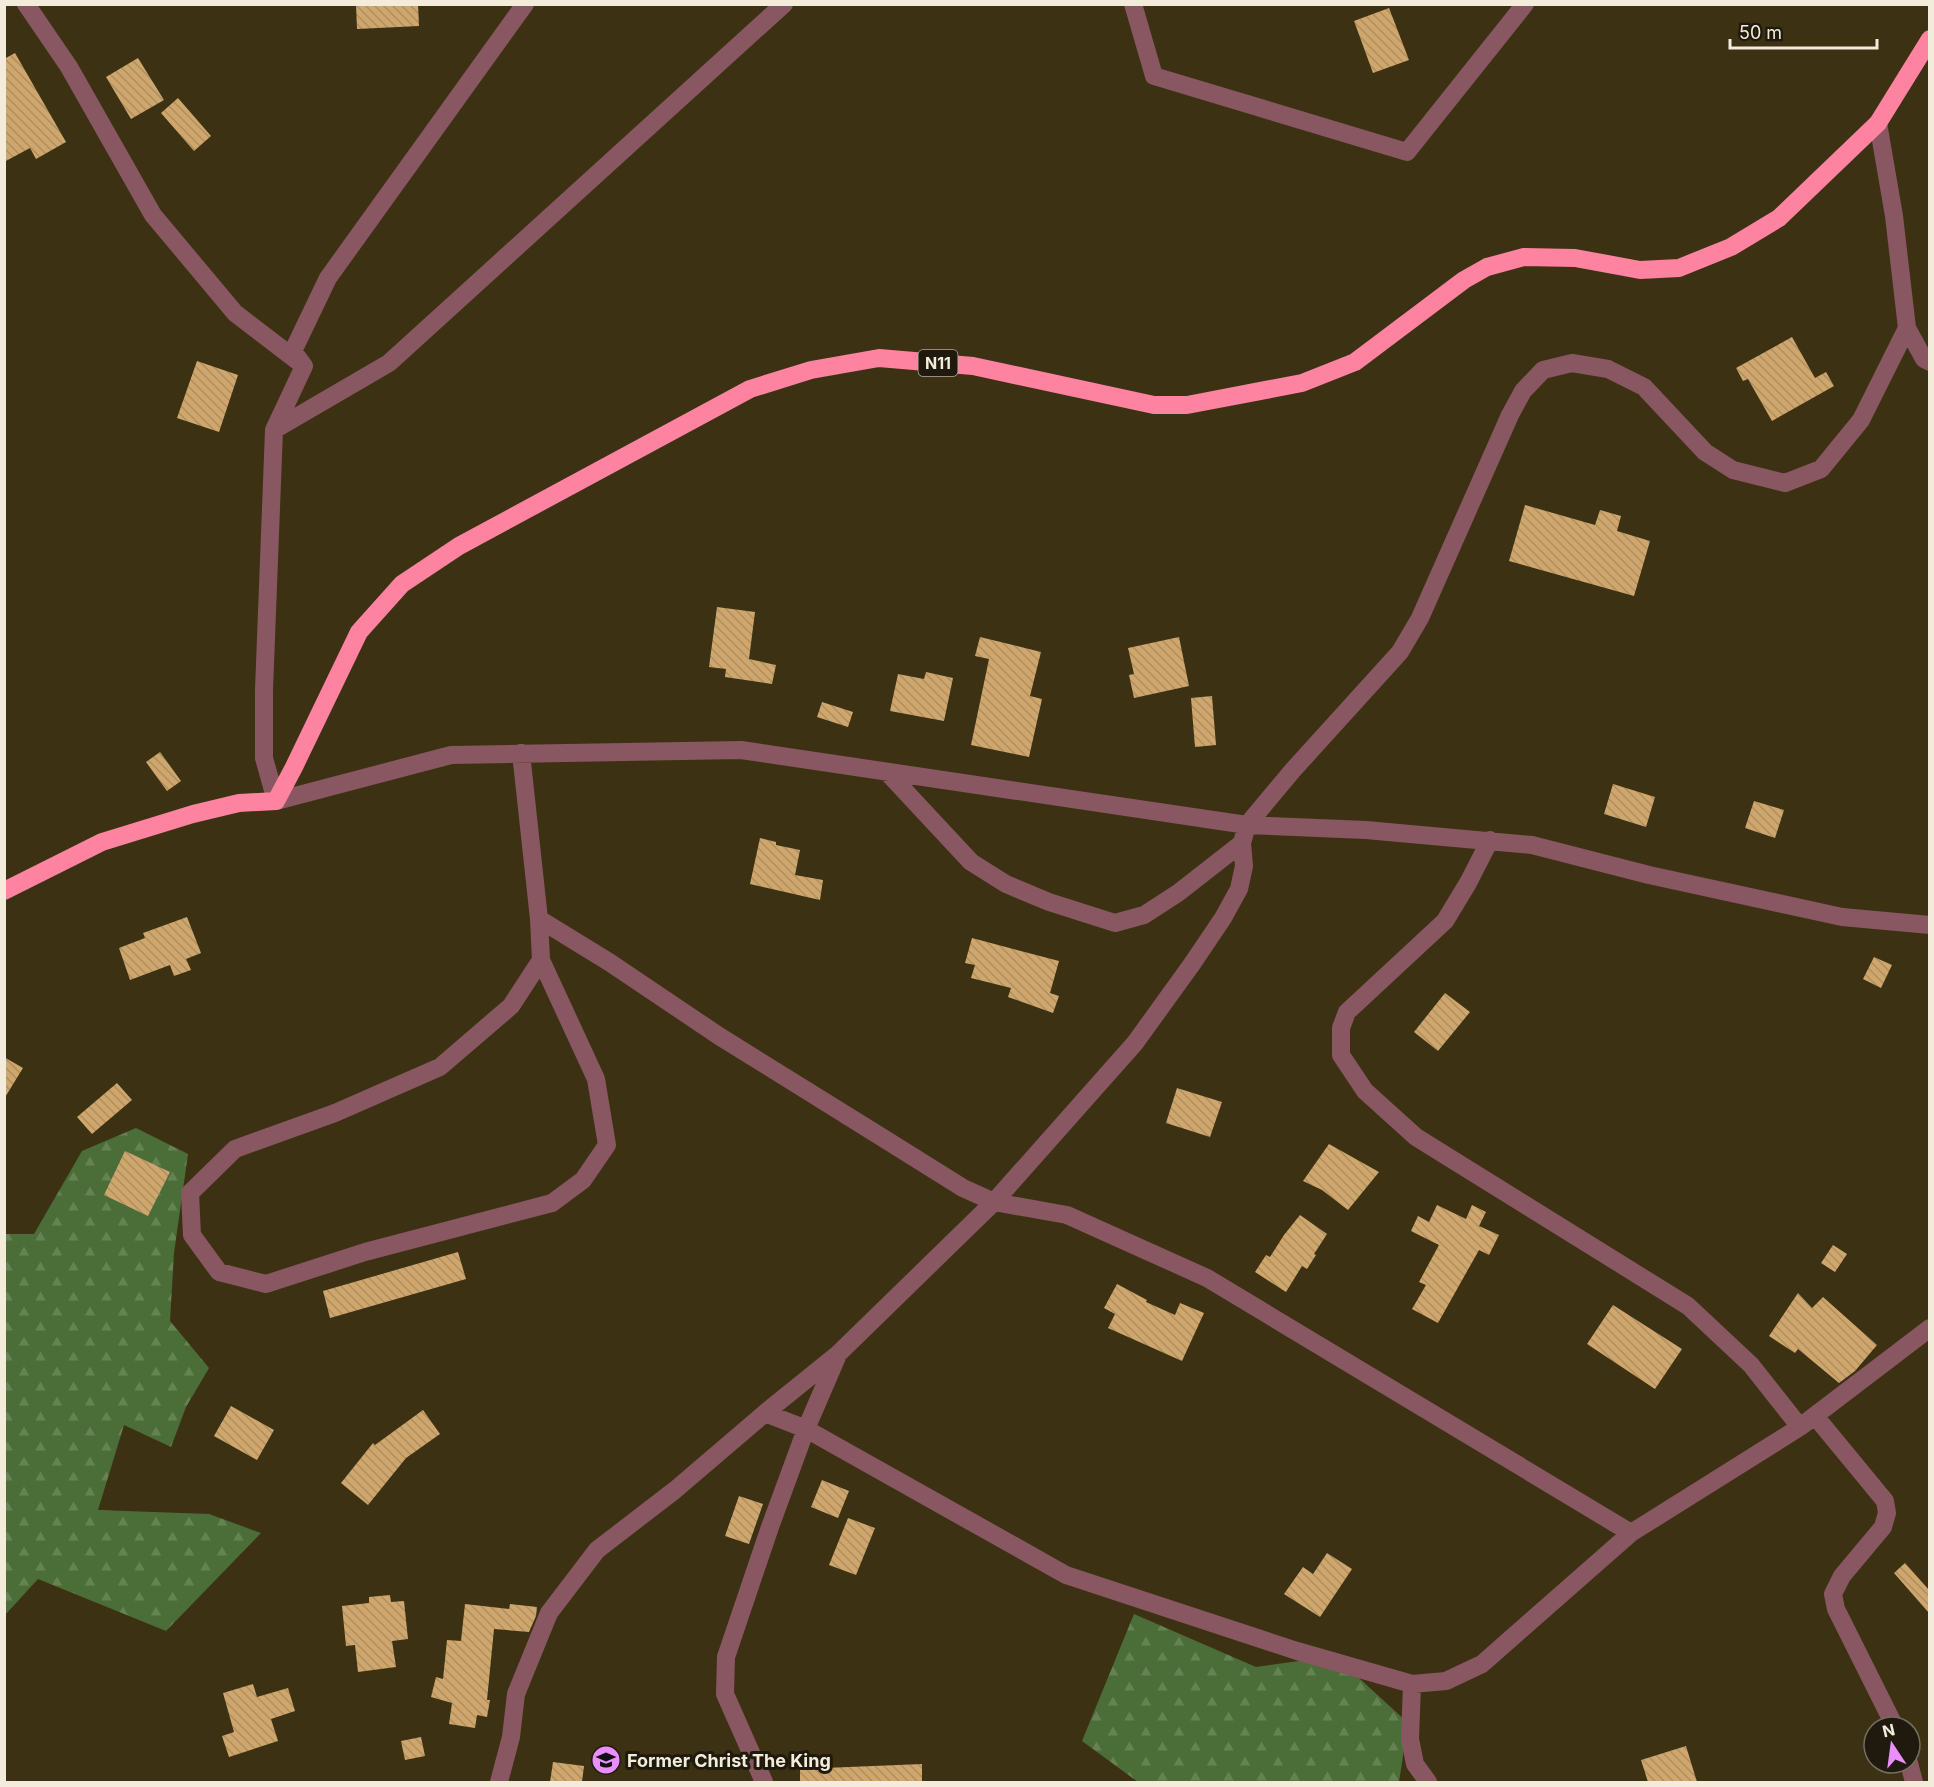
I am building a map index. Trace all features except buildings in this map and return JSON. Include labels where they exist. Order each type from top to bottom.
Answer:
[{"type":"highway","name":"N11","points":[[276,801],[359,632],[402,584],[459,546],[750,389],[811,370],[879,358],[974,366],[1154,405],[1187,405],[1302,383],[1355,362],[1464,280],[1487,267],[1524,257],[1575,258],[1640,270],[1679,268],[1731,247],[1779,218],[1878,123],[1929,39]]},
{"type":"highway","points":[[4,891],[102,842],[193,814],[239,803],[276,801]]},
{"type":"street","points":[[26,4],[69,67],[153,215],[235,313],[304,366]]},
{"type":"street","points":[[304,366],[293,351],[328,278],[525,4]]},
{"type":"street","points":[[274,430],[389,363],[784,4]]},
{"type":"street","points":[[1134,4],[1154,76],[1407,152],[1525,4]]},
{"type":"street","points":[[1878,123],[1893,216],[1907,328],[1924,359],[1929,362]]},
{"type":"street","points":[[888,773],[971,862],[1006,884],[1049,902],[1115,923],[1144,915],[1178,893],[1244,834],[1293,770],[1400,652],[1420,618],[1522,391],[1543,370],[1572,363],[1608,369],[1644,387],[1705,452],[1733,470],[1785,483],[1821,469],[1861,420],[1907,328]]},
{"type":"street","points":[[304,366],[274,430],[264,690],[264,758],[276,801],[451,755],[741,750],[1244,834],[1366,830],[1532,845],[1650,875],[1842,917],[1929,926]]},
{"type":"street","points":[[521,753],[539,920],[540,960],[596,1079],[607,1145],[584,1180],[552,1203],[365,1252],[266,1284],[219,1272],[192,1235],[190,1193],[234,1149],[335,1113],[440,1067],[512,1006],[540,960]]},
{"type":"street","points":[[500,1782],[511,1737],[516,1694],[549,1613],[597,1550],[675,1490],[838,1354],[994,1203],[1135,1043],[1192,964],[1223,918],[1239,889],[1244,866],[1244,834]]},
{"type":"street","points":[[1490,840],[1445,921],[1347,1012],[1341,1028],[1341,1055],[1365,1091],[1416,1137],[1688,1306],[1751,1365],[1800,1427]]},
{"type":"street","points":[[539,920],[609,962],[718,1036],[963,1188],[994,1203],[1067,1215],[1207,1278],[1631,1533]]},
{"type":"street","points":[[765,1413],[806,1430],[1066,1575],[1276,1644],[1413,1684],[1446,1681],[1482,1664],[1631,1533],[1800,1427],[1929,1328]]},
{"type":"street","points":[[764,1782],[725,1694],[726,1658],[770,1527],[806,1430],[838,1354]]},
{"type":"street","points":[[1815,1416],[1886,1501],[1887,1513],[1883,1527],[1842,1576],[1833,1594],[1836,1609],[1889,1715]]},
{"type":"street","points":[[1413,1684],[1410,1739],[1415,1764],[1428,1782]]},
{"type":"green space","points":[[136,1128],[188,1154],[174,1253],[170,1321],[209,1368],[186,1407],[171,1447],[124,1425],[98,1510],[209,1514],[261,1533],[166,1631],[38,1579],[5,1615],[5,1234],[34,1234],[82,1151]]},
{"type":"green space","points":[[1134,1614],[1256,1667],[1335,1656],[1408,1723],[1399,1782],[1138,1782],[1082,1741]]},
{"type":"place","name":"Former Christ The King","points":[[606,1760]]}]
